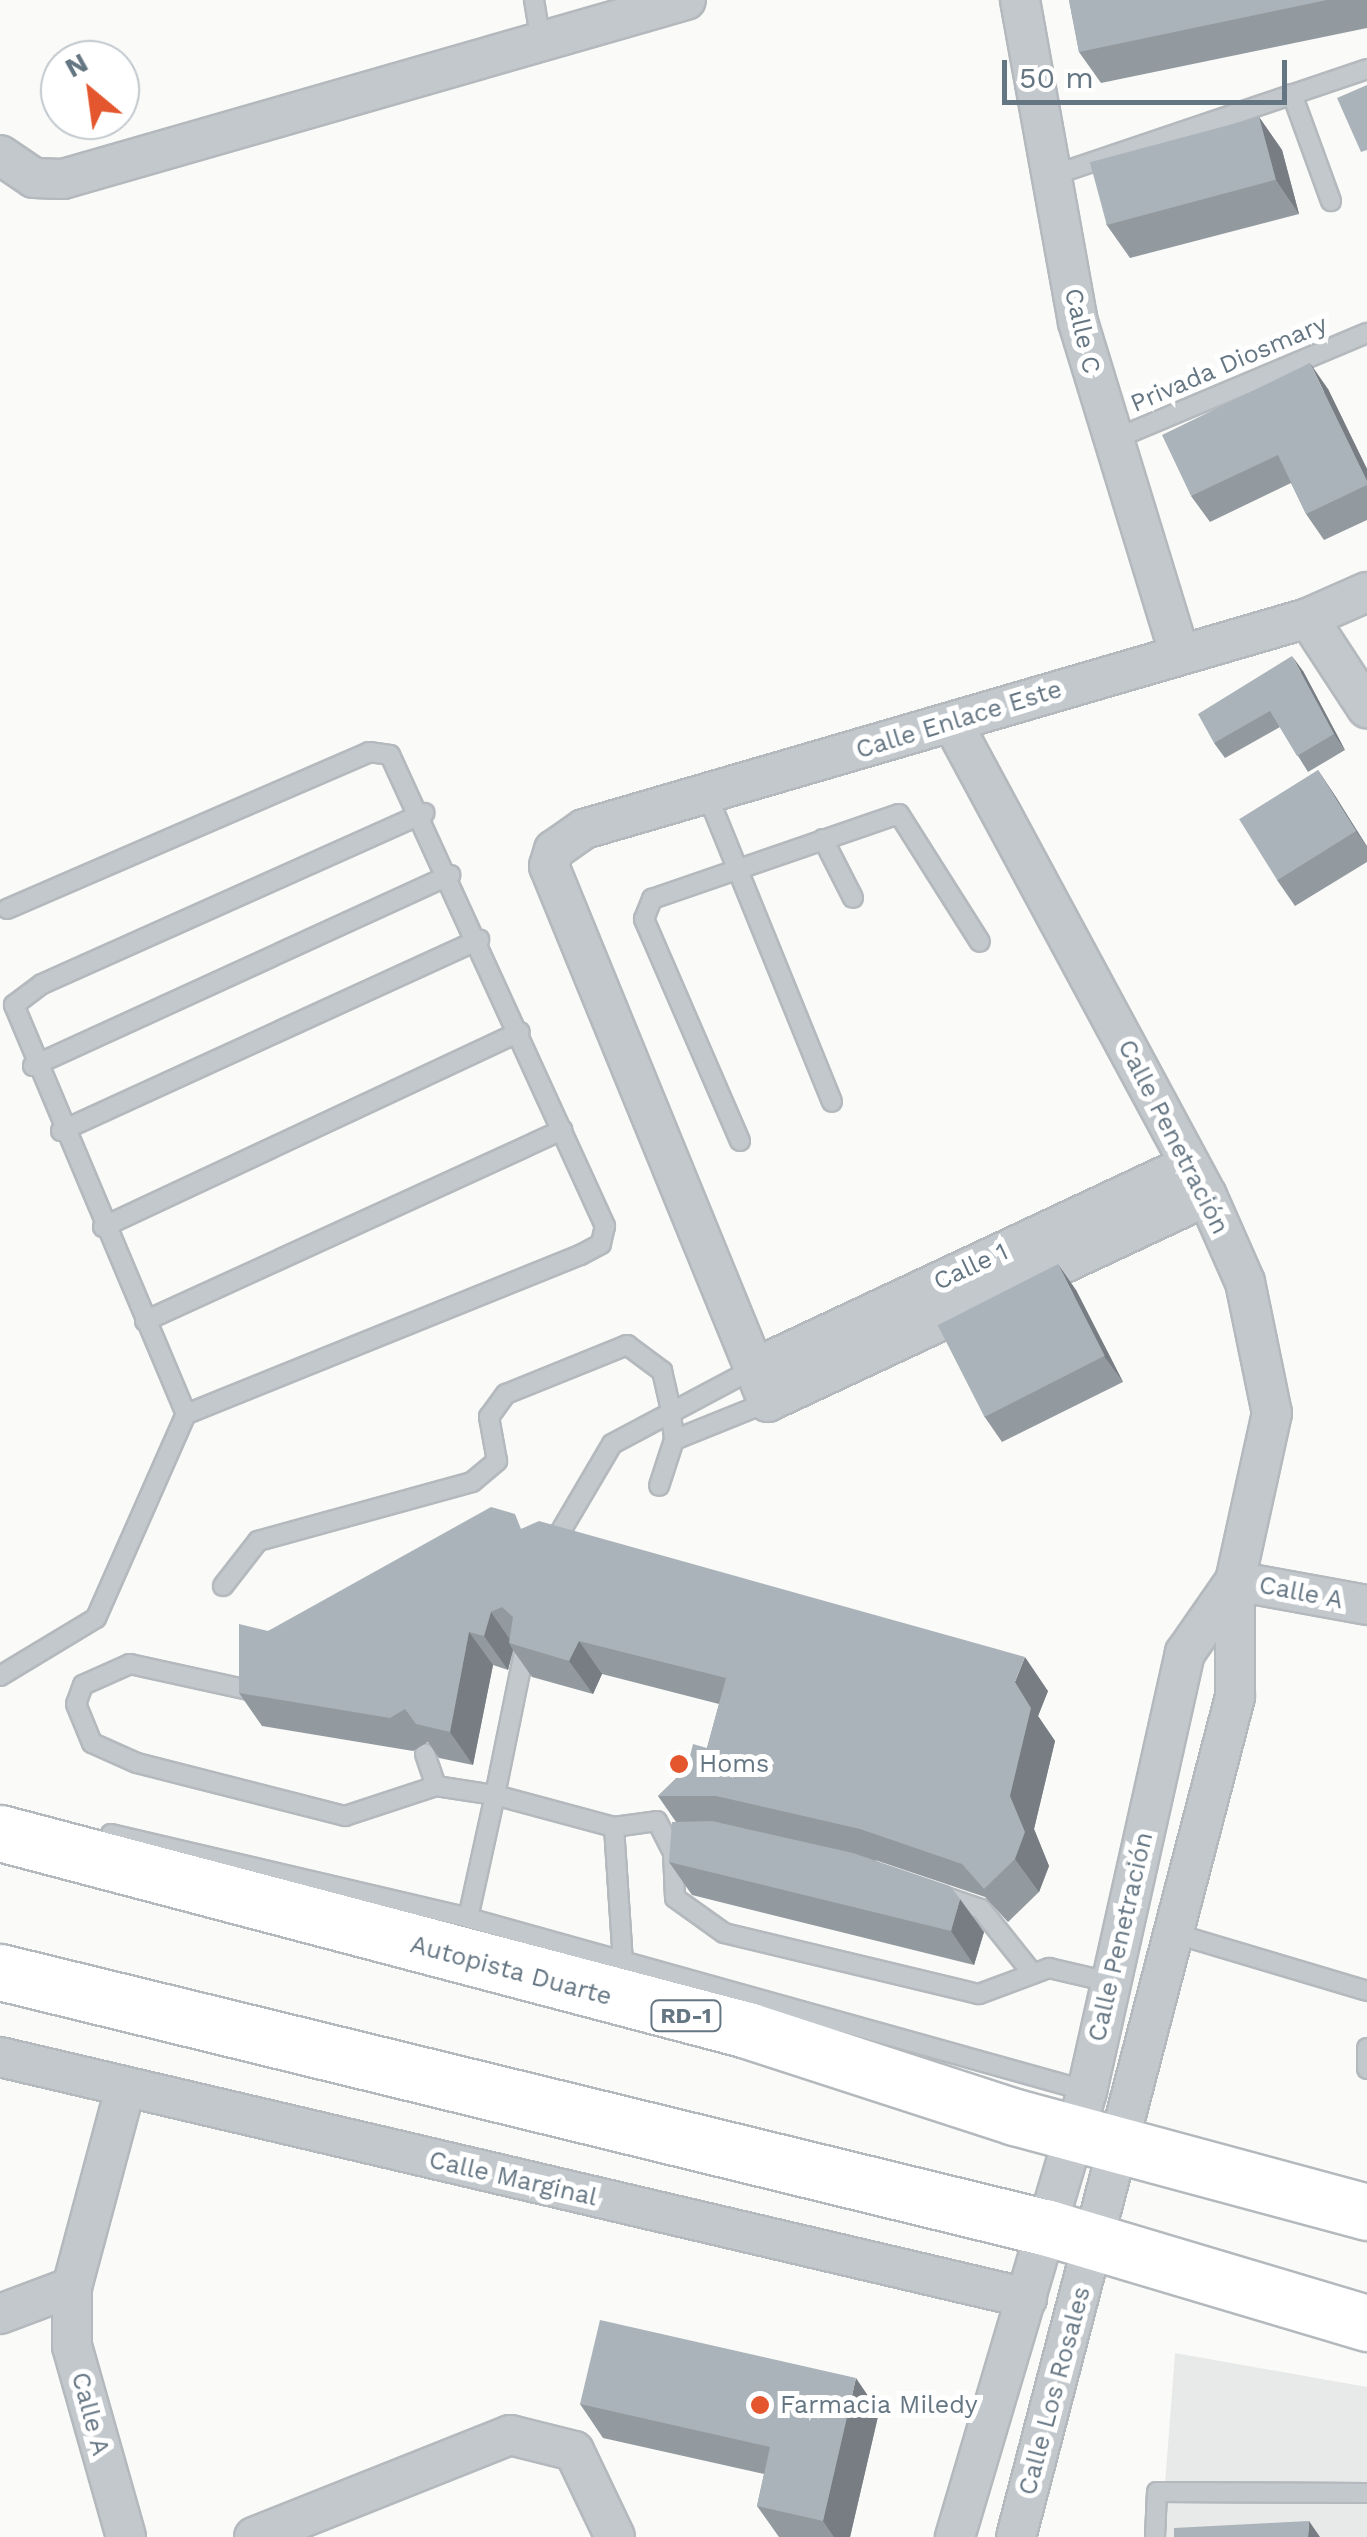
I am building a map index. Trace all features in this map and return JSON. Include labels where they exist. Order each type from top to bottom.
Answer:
[{"type":"highway","name":"Autopista Duarte","points":[[0,1833],[1095,2122],[1367,2212]]},
{"type":"highway","points":[[0,1972],[1071,2236],[1367,2322]]},
{"type":"street","points":[[0,154],[34,178],[64,179],[686,0]]},
{"type":"street","name":"Calle C","points":[[1020,0],[1052,176],[1110,442],[1179,653]]},
{"type":"street","name":"Calle Enlace Este","points":[[761,1385],[552,886],[554,850],[584,830],[1308,618],[1367,592]]},
{"type":"street","points":[[1308,618],[1367,708]]},
{"type":"street","name":"Calle Penetración","points":[[953,724],[1198,1181],[1269,1367],[1272,1414],[1235,1581],[1235,1697],[1176,1934],[1095,2122]]},
{"type":"street","name":"Calle 1","points":[[761,1385],[1198,1181]]},
{"type":"street","name":"Calle Penetración","points":[[1095,2122],[1110,1982],[1185,1653],[1235,1581]]},
{"type":"street","name":"Calle A","points":[[1235,1581],[1367,1606]]},
{"type":"street","name":"Calle Marginal","points":[[0,2057],[126,2090],[1028,2298]]},
{"type":"street","name":"Calle A","points":[[126,2090],[72,2287],[72,2346],[126,2537]]},
{"type":"street","points":[[1071,2236],[1095,2122]]},
{"type":"street","name":"Calle Los Rosales","points":[[956,2537],[1028,2298],[1071,2236]]},
{"type":"street","name":"Calle Los Rosales","points":[[1016,2537],[1071,2236]]},
{"type":"street","points":[[0,2314],[72,2287]]},
{"type":"street","points":[[254,2537],[510,2435],[574,2451],[614,2537]]},
{"type":"lane","points":[[534,0],[541,42]]},
{"type":"lane","points":[[1052,176],[1367,69]]},
{"type":"lane","points":[[1292,94],[1331,201]]},
{"type":"lane","name":"Privada Diosmary","points":[[1110,442],[1367,333]]},
{"type":"lane","points":[[0,1676],[96,1618],[186,1414],[601,1244],[604,1226],[424,813],[390,755],[369,752],[7,909]]},
{"type":"lane","points":[[707,794],[832,1102]]},
{"type":"lane","points":[[186,1414],[33,1066],[14,1006],[42,984],[424,813]]},
{"type":"lane","points":[[740,1141],[642,907],[736,867],[899,814],[911,821],[980,942]]},
{"type":"lane","points":[[823,839],[853,898]]},
{"type":"lane","points":[[33,1066],[450,875]]},
{"type":"lane","points":[[61,1131],[479,940]]},
{"type":"lane","points":[[104,1226],[520,1032]]},
{"type":"lane","points":[[146,1321],[562,1130]]},
{"type":"lane","points":[[223,1586],[258,1541],[472,1482],[497,1461],[489,1416],[506,1394],[627,1345],[648,1353],[670,1406],[674,1440],[660,1486]]},
{"type":"lane","points":[[550,1551],[612,1444],[670,1406],[761,1385]]},
{"type":"lane","points":[[674,1440],[761,1385]]},
{"type":"lane","points":[[468,1918],[524,1653]]},
{"type":"lane","points":[[253,1691],[130,1664],[83,1685],[76,1704],[92,1743],[137,1762],[345,1816],[436,1786],[495,1795],[614,1828],[657,1820],[678,1842],[675,1898],[724,1933],[979,1994],[1049,1968],[1110,1982]]},
{"type":"lane","points":[[425,1754],[436,1786]]},
{"type":"lane","points":[[614,1828],[623,1962]]},
{"type":"lane","points":[[94,1830],[468,1918],[623,1962],[1095,2122]]},
{"type":"lane","points":[[914,1886],[981,1909],[1034,1974]]},
{"type":"lane","points":[[1176,1934],[1367,1991]]},
{"type":"lane","points":[[1367,2048],[1367,2070]]},
{"type":"lane","points":[[1155,2537],[1157,2492],[1367,2493]]},
{"type":"shaded area","points":[[1175,2353],[1367,2387],[1367,2537],[1161,2537]]},
{"type":"building","points":[[1069,0],[1327,0],[1079,52]]},
{"type":"building","points":[[1367,85],[1367,150],[1361,152],[1337,98]]},
{"type":"building","points":[[1259,117],[1276,180],[1107,225],[1090,162]]},
{"type":"building","points":[[1310,363],[1367,485],[1306,514],[1278,455],[1191,496],[1162,435]]},
{"type":"building","points":[[1292,656],[1334,734],[1297,756],[1270,711],[1214,743],[1198,714]]},
{"type":"building","points":[[1318,770],[1356,831],[1277,880],[1239,819]]},
{"type":"building","points":[[1058,1264],[1105,1356],[984,1417],[938,1325]]},
{"type":"building","points":[[491,1507],[515,1514],[521,1529],[539,1521],[1025,1657],[1015,1682],[1031,1708],[1010,1796],[1025,1832],[1015,1859],[984,1889],[962,1864],[860,1829],[716,1796],[658,1796],[687,1768],[693,1744],[707,1748],[726,1678],[579,1641],[569,1661],[509,1643],[513,1617],[502,1607],[491,1612],[484,1636],[469,1632],[450,1732],[416,1724],[405,1709],[390,1718],[239,1693],[239,1624],[268,1631]]},
{"type":"building","points":[[712,1821],[853,1853],[950,1886],[960,1899],[951,1931],[669,1862],[672,1822]]},
{"type":"building","points":[[600,2320],[856,2378],[823,2521],[757,2506],[770,2447],[580,2404]]},
{"type":"building","points":[[1309,2521],[1308,2537],[1174,2537],[1174,2528]]},
{"type":"place","name":"Homs","points":[[679,1764]]},
{"type":"place","name":"Farmacia Miledy","points":[[760,2405]]}]
